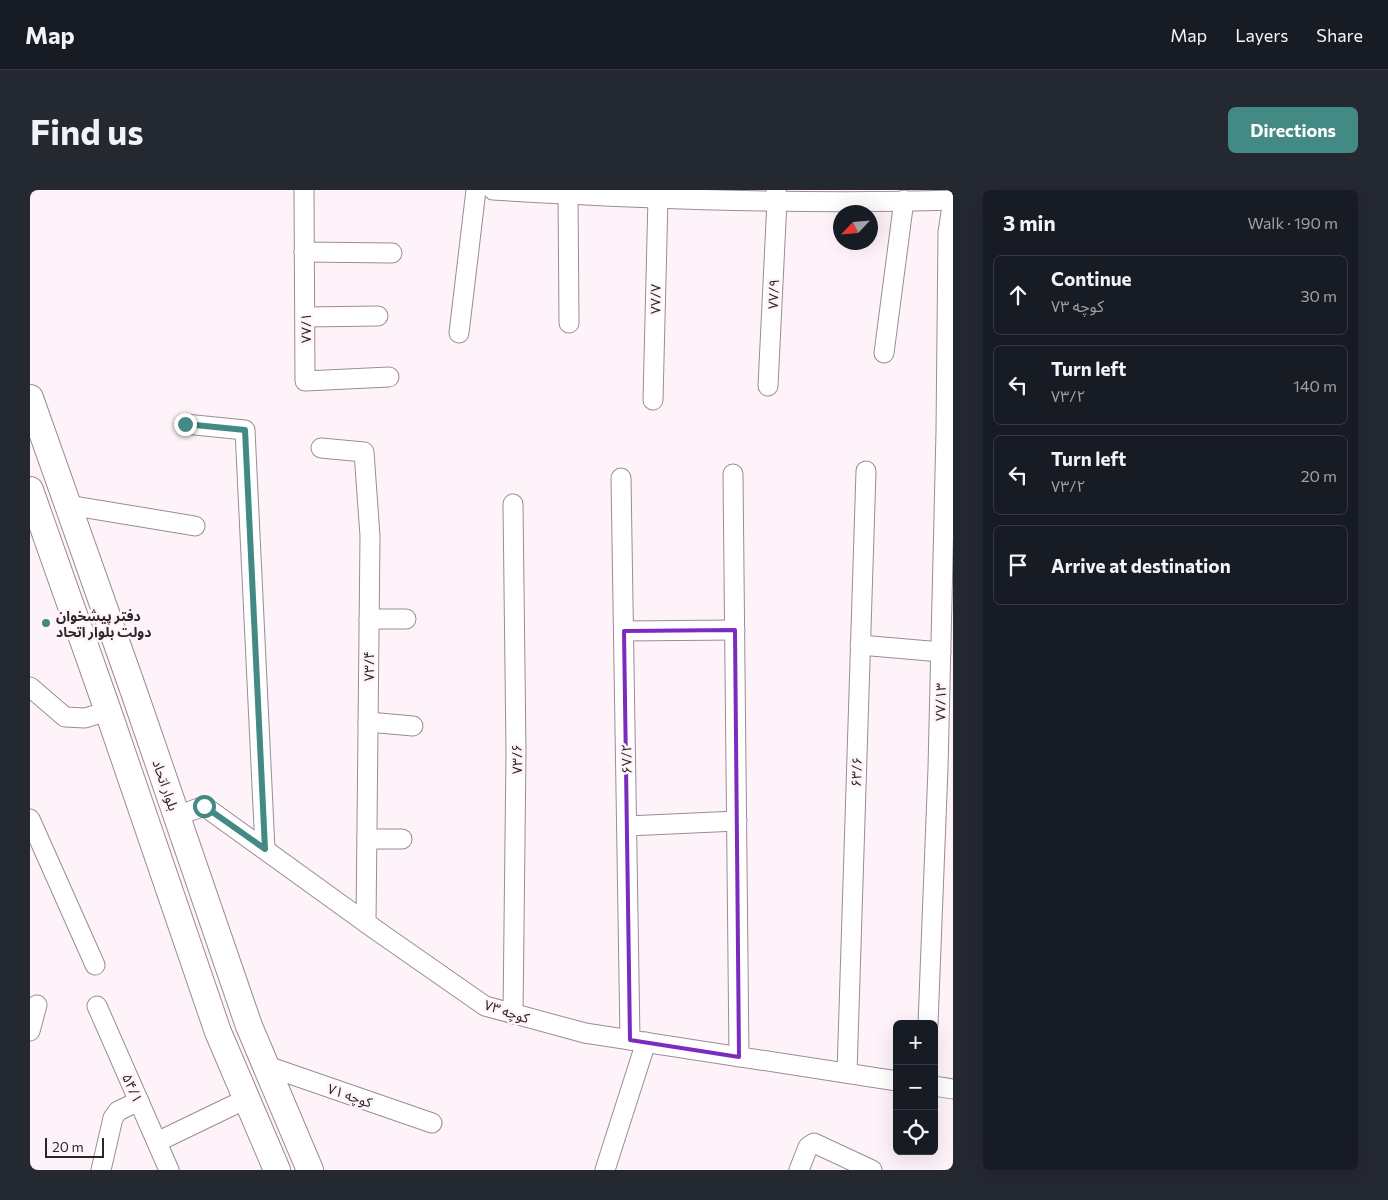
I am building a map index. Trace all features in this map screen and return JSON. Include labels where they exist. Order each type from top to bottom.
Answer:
[{"type":"main road","name":"بلوار اتحاد","points":[[30,398],[249,1026],[310,1170]]},
{"type":"main road","points":[[30,490],[218,1032],[277,1170]]},
{"type":"main road","points":[[202,984],[232,975]]},
{"type":"street","name":"۷۷/۱","points":[[304,190],[305,381],[389,377]]},
{"type":"street","points":[[459,333],[476,190]]},
{"type":"street","points":[[493,190],[568,194],[626,193],[658,198],[776,196],[828,202],[915,196],[953,200]]},
{"type":"street","points":[[568,194],[569,323]]},
{"type":"street","name":"۷۷/۹","points":[[768,386],[776,196]]},
{"type":"street","points":[[884,352],[915,196]]},
{"type":"street","name":"۷۷/۷","points":[[653,400],[658,198]]},
{"type":"street","name":"۷۷/۱۳","points":[[928,1020],[941,652],[948,232],[953,200]]},
{"type":"street","points":[[304,252],[392,253]]},
{"type":"street","points":[[305,318],[378,316]]},
{"type":"street","points":[[185,424],[245,430],[265,849]]},
{"type":"street","name":"۷۳/۴","points":[[320,448],[364,452],[370,536],[366,923]]},
{"type":"street","name":"۶۳/۶","points":[[847,1073],[866,470]]},
{"type":"street","points":[[733,474],[739,1057]]},
{"type":"street","name":"۶۷/۲","points":[[606,1169],[638,1041],[627,826],[621,478]]},
{"type":"street","name":"۷۳/۶","points":[[513,504],[516,752],[513,1014]]},
{"type":"street","points":[[68,505],[195,526]]},
{"type":"street","points":[[369,619],[406,619]]},
{"type":"street","points":[[624,632],[735,630]]},
{"type":"street","points":[[860,645],[941,652]]},
{"type":"street","points":[[30,687],[65,717],[85,718],[108,711]]},
{"type":"street","points":[[368,722],[413,726]]},
{"type":"street","name":"کوچه ۷۳","points":[[177,816],[204,806],[485,1006],[584,1034],[893,1080]]},
{"type":"street","points":[[30,819],[94,965]]},
{"type":"street","points":[[627,826],[737,821]]},
{"type":"street","points":[[367,839],[402,839]]},
{"type":"street","points":[[30,1031],[37,1005]]},
{"type":"street","name":"۵۴/۱","points":[[97,1006],[169,1170]]},
{"type":"street","name":"کوچه ۷۱","points":[[267,1066],[432,1123]]},
{"type":"street","points":[[938,1087],[953,1089]]},
{"type":"street","points":[[157,1142],[246,1099]]},
{"type":"street","points":[[101,1170],[114,1118],[118,1112],[139,1101]]},
{"type":"street","points":[[799,1170],[808,1147],[814,1144],[872,1170]]},
{"type":"highlighted area","points":[[735,630],[739,1057],[630,1040],[624,631]]},
{"type":"place","name":"دفتر پیشخوان دولت بلوار اتحاد","points":[[46,623]]},
{"type":"route","points":[[185,424],[245,430],[265,849],[204,806]]}]
